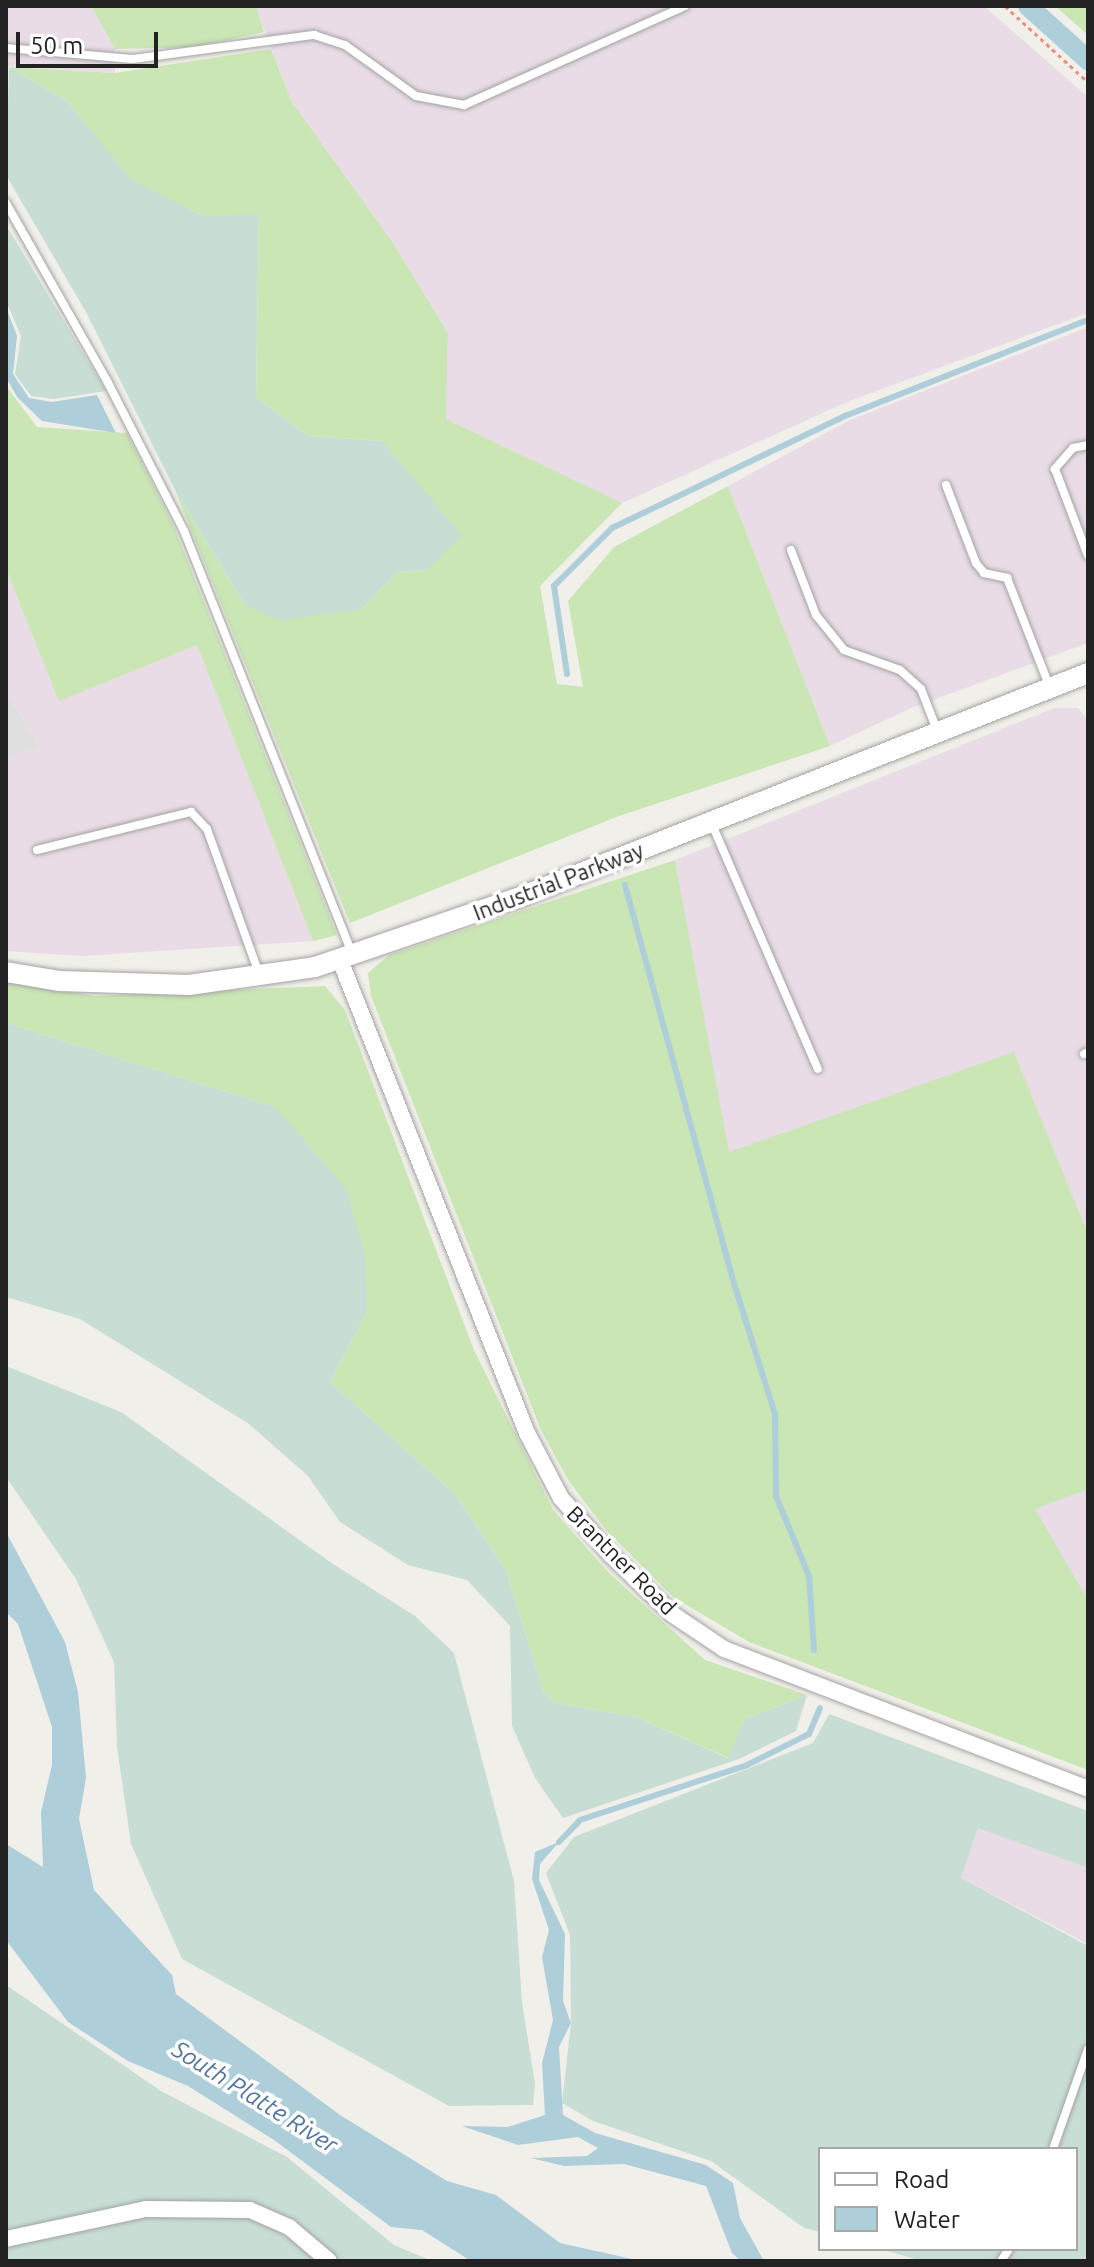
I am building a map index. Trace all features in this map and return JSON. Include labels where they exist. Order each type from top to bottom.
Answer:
[{"type":"street","name":"Industrial Parkway","points":[[6,972],[123,986],[189,985],[260,977],[346,958],[518,898],[939,735],[1088,673]]},
{"type":"street","name":"Brantner Road","points":[[346,958],[527,1433],[561,1498],[611,1555],[672,1614],[724,1649],[1088,1789]]},
{"type":"street","points":[[6,2239],[146,2209],[250,2210],[289,2227],[329,2261]]},
{"type":"lane","points":[[6,48],[133,59],[314,35],[345,45],[416,96],[464,105],[685,6]]},
{"type":"lane","points":[[6,203],[107,381],[184,531],[346,958]]},
{"type":"lane","points":[[1088,445],[1073,448],[1055,469],[1088,556]]},
{"type":"lane","points":[[946,485],[976,563],[984,573],[1007,578],[1051,689]]},
{"type":"lane","points":[[791,550],[816,615],[844,650],[900,670],[921,689],[939,735]]},
{"type":"lane","points":[[37,850],[191,812],[207,829],[260,977]]},
{"type":"lane","points":[[711,821],[818,1069]]},
{"type":"lane","points":[[1054,2147],[1088,2049]]},
{"type":"path","points":[[1005,6],[1088,82]]},
{"type":"shaded area","points":[[6,6],[91,6],[115,49],[115,73],[6,66]]},
{"type":"shaded area","points":[[255,6],[984,6],[1088,97],[1088,313],[847,402],[622,503],[446,419],[448,333],[393,243],[292,102]]},
{"type":"shaded area","points":[[1088,327],[1088,643],[911,708],[830,746],[728,486],[850,420]]},
{"type":"shaded area","points":[[6,569],[59,700],[197,645],[313,941],[82,956],[6,951],[6,757],[39,746],[6,692]]},
{"type":"shaded area","points":[[6,692],[39,746],[6,758]]},
{"type":"shaded area","points":[[1054,708],[1078,708],[1088,720],[1088,1234],[1014,1053],[728,1153],[675,860]]},
{"type":"shaded area","points":[[1088,1489],[1088,1600],[1034,1509]]},
{"type":"shaded area","points":[[978,1827],[1088,1868],[1088,1944],[961,1878]]},
{"type":"green space","points":[[91,6],[256,6],[264,32],[197,47],[115,49]]},
{"type":"green space","points":[[1055,6],[1088,6],[1088,35]]},
{"type":"green space","points":[[271,49],[292,102],[393,243],[448,333],[446,419],[622,503],[540,586],[557,684],[583,687],[568,601],[614,547],[728,486],[830,746],[619,816],[350,923],[175,490],[245,605],[362,609],[397,572],[427,570],[382,441],[308,436],[256,397],[259,215],[203,216],[130,179],[67,101],[9,67],[115,73]]},
{"type":"green space","points":[[9,67],[67,101],[131,179],[203,216],[259,214],[256,397],[308,436],[382,441],[462,535],[427,570],[397,572],[362,609],[280,621],[245,605],[175,490],[86,312],[6,175]]},
{"type":"green space","points":[[6,225],[106,391],[54,399],[31,396],[15,374],[21,336],[6,301]]},
{"type":"green space","points":[[6,386],[37,427],[127,433],[175,529],[337,935],[313,941],[197,645],[59,701],[6,569]]},
{"type":"green space","points":[[675,860],[729,1152],[1014,1052],[1088,1234],[1088,1489],[1035,1509],[1088,1600],[1088,1770],[749,1642],[673,1597],[606,1530],[568,1480],[541,1430],[371,996],[368,973],[389,955]]},
{"type":"green space","points":[[6,980],[94,996],[325,986],[345,1010],[474,1350],[553,1510],[609,1573],[705,1660],[807,1695],[744,1719],[729,1758],[636,1717],[555,1703],[543,1690],[506,1570],[456,1495],[330,1382],[367,1312],[275,1107],[6,1023]]},
{"type":"green space","points":[[6,1023],[275,1107],[346,1188],[365,1255],[367,1312],[330,1382],[456,1495],[506,1570],[543,1690],[555,1703],[636,1717],[728,1758],[744,1719],[807,1695],[796,1731],[739,1759],[563,1818],[535,1778],[512,1726],[510,1626],[467,1580],[408,1565],[340,1522],[308,1476],[249,1424],[80,1319],[6,1297]]},
{"type":"green space","points":[[6,1366],[121,1412],[333,1564],[415,1616],[454,1653],[514,1881],[522,2002],[535,2084],[533,2105],[449,2106],[182,1959],[131,1844],[117,1747],[114,1662],[76,1579],[6,1477]]},
{"type":"green space","points":[[829,1714],[1088,1811],[1088,1868],[978,1828],[961,1878],[1088,1946],[1088,2261],[922,2261],[887,2251],[1078,2251],[1078,2147],[818,2147],[818,2232],[804,2228],[711,2161],[593,2121],[562,2103],[571,2023],[570,1935],[546,1873],[574,1837],[813,1743]]},
{"type":"green space","points":[[6,1985],[161,2091],[287,2157],[394,2245],[432,2261],[6,2261]]},
{"type":"water","points":[[6,307],[17,336],[13,374],[29,398],[52,402],[97,395],[116,433],[42,421],[17,397],[6,377]]},
{"type":"water","name":"South Platte River","points":[[6,1532],[65,1642],[78,1692],[86,1778],[79,1819],[94,1890],[172,1975],[176,1994],[340,2115],[447,2181],[496,2195],[560,2243],[641,2261],[471,2261],[422,2230],[391,2227],[274,2140],[188,2086],[128,2061],[68,2022],[6,1940],[6,1844],[43,1867],[41,1812],[52,1765],[52,1727],[18,1624],[6,1612]]},
{"type":"water","points":[[559,1842],[540,1864],[539,1880],[565,1934],[563,2001],[571,2023],[559,2047],[563,2115],[595,2133],[706,2165],[733,2183],[740,2218],[764,2261],[741,2261],[732,2253],[706,2186],[624,2164],[564,2166],[531,2158],[587,2156],[598,2148],[578,2137],[518,2145],[462,2126],[508,2127],[545,2115],[542,2063],[553,2020],[542,1957],[549,1930],[532,1879],[535,1852]]},
{"type":"waterway","points":[[1028,6],[1088,60]]},
{"type":"waterway","points":[[567,674],[554,586],[612,528],[845,416],[1088,320]]},
{"type":"waterway","points":[[625,885],[732,1277],[775,1414],[776,1496],[809,1576],[814,1650]]},
{"type":"waterway","points":[[559,1842],[580,1820],[747,1765],[809,1734],[820,1708]]}]
